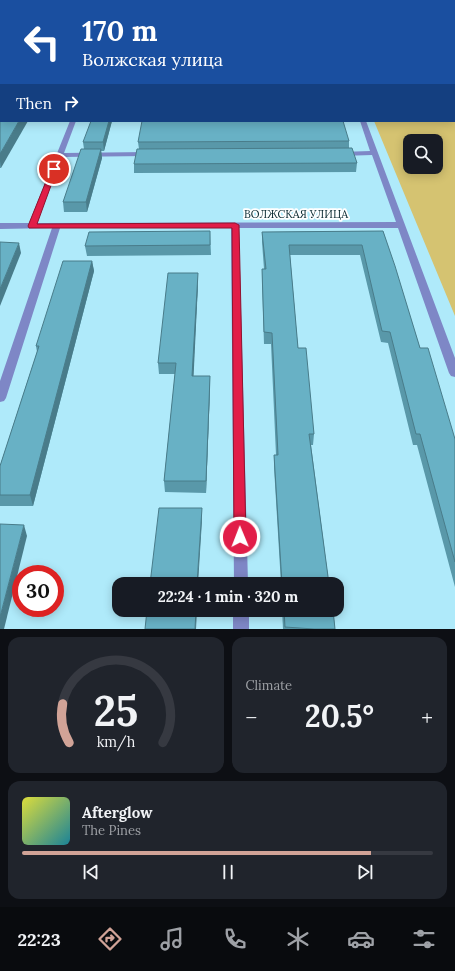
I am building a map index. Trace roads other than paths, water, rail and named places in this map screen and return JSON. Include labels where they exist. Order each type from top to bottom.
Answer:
[{"type":"street","points":[[32,226],[73,122]]},
{"type":"street","points":[[363,122],[455,374]]},
{"type":"street","points":[[335,154],[375,153]]},
{"type":"street","points":[[60,155],[154,154]]},
{"type":"street","points":[[235,225],[241,577]]},
{"type":"street","name":"ВОЛЖСКАЯ УЛИЦА","points":[[0,226],[401,225]]},
{"type":"street","points":[[0,398],[57,226]]},
{"type":"street","points":[[241,617],[241,629]]}]
